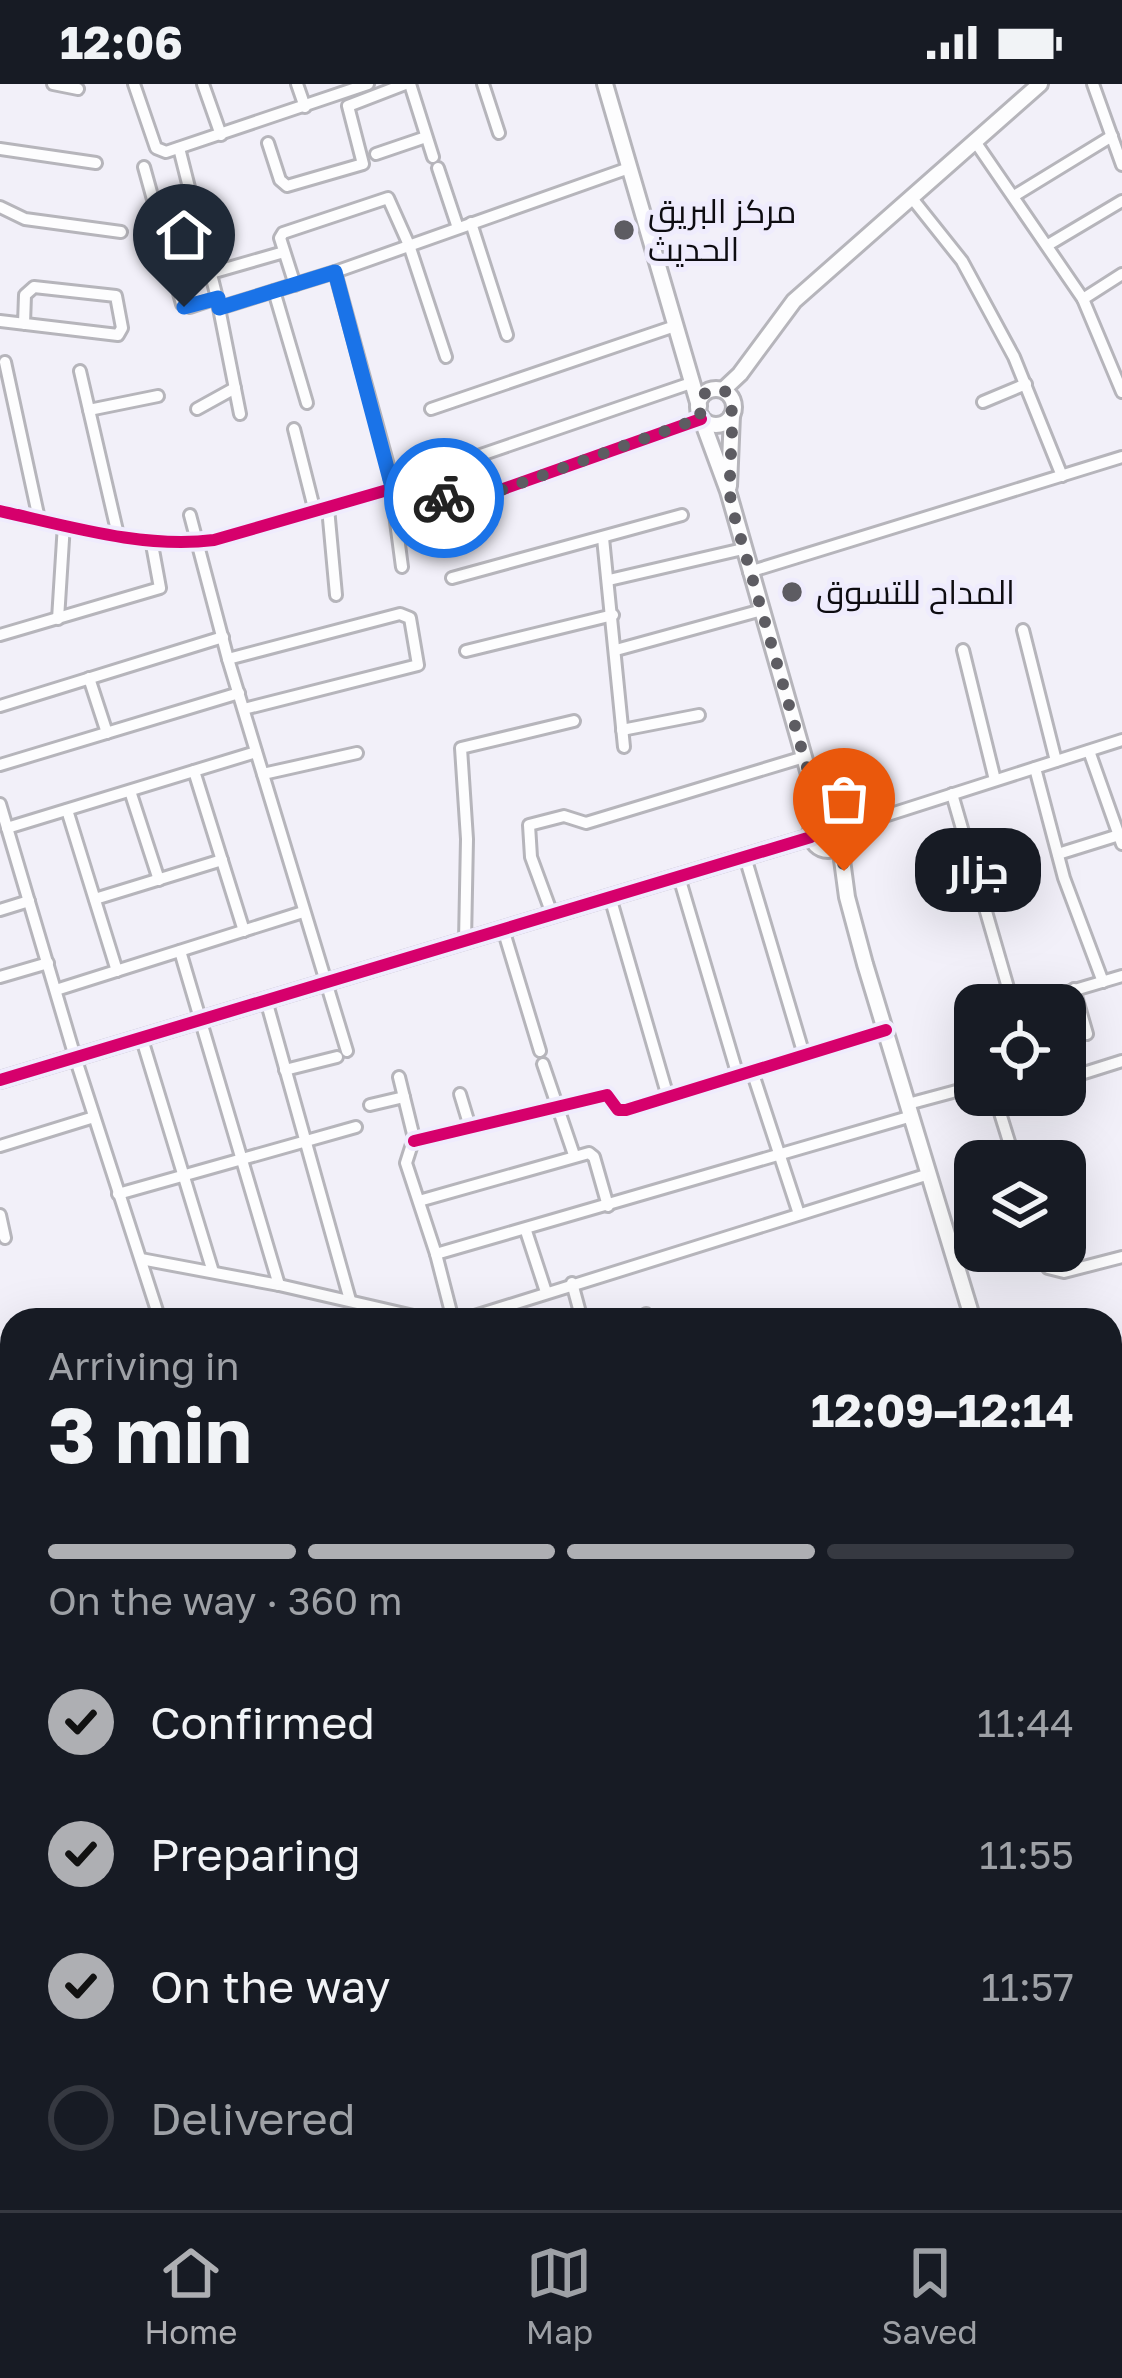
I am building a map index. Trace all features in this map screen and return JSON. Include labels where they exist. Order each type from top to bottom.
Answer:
[{"type":"street","points":[[53,84],[78,89]]},
{"type":"street","points":[[134,84],[156,148],[166,152],[368,84]]},
{"type":"street","points":[[203,84],[221,135]]},
{"type":"street","points":[[298,84],[305,107]]},
{"type":"street","points":[[268,142],[280,180],[287,186],[363,164],[348,106],[407,84],[507,334]]},
{"type":"street","points":[[483,84],[499,133]]},
{"type":"street","points":[[604,84],[810,778],[842,837],[847,897]]},
{"type":"street","points":[[700,413],[704,394],[719,390],[759,349],[794,302],[1040,84]]},
{"type":"street","points":[[1094,84],[1122,165]]},
{"type":"street","points":[[1014,196],[1112,136]]},
{"type":"street","points":[[376,154],[426,137]]},
{"type":"street","points":[[974,140],[1083,299],[1122,392]]},
{"type":"street","points":[[179,148],[212,273],[240,414]]},
{"type":"street","points":[[0,149],[96,163]]},
{"type":"street","points":[[144,167],[182,304],[190,307],[295,285],[629,168]]},
{"type":"street","points":[[910,196],[962,262],[1026,384],[1062,476]]},
{"type":"street","points":[[295,285],[280,238],[283,233],[388,198],[409,245],[446,357]]},
{"type":"street","points":[[1048,245],[1122,201]]},
{"type":"street","points":[[0,207],[26,219],[121,232]]},
{"type":"street","points":[[212,273],[284,252]]},
{"type":"street","points":[[335,272],[392,487],[402,567]]},
{"type":"street","points":[[1083,299],[1122,274]]},
{"type":"street","points":[[0,321],[24,324],[118,334],[122,328],[116,296],[34,287],[25,295],[24,324]]},
{"type":"street","points":[[274,291],[307,403]]},
{"type":"street","points":[[431,409],[675,326]]},
{"type":"street","points":[[681,345],[698,375],[733,399],[728,491]]},
{"type":"street","points":[[700,413],[716,424],[733,411],[759,349]]},
{"type":"street","points":[[5,362],[38,519]]},
{"type":"street","points":[[80,371],[118,535]]},
{"type":"street","points":[[469,459],[691,383]]},
{"type":"street","points":[[983,402],[1026,384]]},
{"type":"street","points":[[197,410],[235,388]]},
{"type":"street","points":[[89,410],[158,396]]},
{"type":"street","points":[[0,511],[118,535],[196,542],[434,478],[446,502],[455,506],[700,413]]},
{"type":"street","points":[[294,429],[321,510],[336,595]]},
{"type":"street","points":[[749,572],[1122,457]]},
{"type":"street","points":[[190,515],[228,659],[326,983],[342,1054],[286,1070]]},
{"type":"street","points":[[452,578],[682,515]]},
{"type":"street","points":[[58,619],[64,524]]},
{"type":"street","points":[[603,538],[624,747]]},
{"type":"street","points":[[0,635],[160,588],[151,539]]},
{"type":"street","points":[[609,580],[743,549]]},
{"type":"street","points":[[616,650],[762,610]]},
{"type":"street","points":[[228,659],[403,613],[410,618],[418,665],[244,709]]},
{"type":"street","points":[[466,651],[613,615]]},
{"type":"street","points":[[1023,630],[1056,761]]},
{"type":"street","points":[[0,706],[223,637]]},
{"type":"street","points":[[963,650],[995,780]]},
{"type":"street","points":[[89,678],[107,733]]},
{"type":"street","points":[[0,765],[239,693]]},
{"type":"street","points":[[622,730],[699,715]]},
{"type":"street","points":[[465,941],[467,838],[461,748],[574,721]]},
{"type":"street","points":[[824,850],[842,837],[952,794],[1122,740]]},
{"type":"street","points":[[1058,854],[1120,839],[1089,751]]},
{"type":"street","points":[[5,835],[67,810],[256,752]]},
{"type":"street","points":[[263,775],[357,753]]},
{"type":"street","points":[[552,914],[531,856],[529,825],[564,816],[586,823],[804,758]]},
{"type":"street","points":[[1035,768],[1058,854],[1102,982]]},
{"type":"street","points":[[194,771],[244,931]]},
{"type":"street","points":[[810,778],[812,831],[847,897],[969,1308]]},
{"type":"street","points":[[130,790],[159,880]]},
{"type":"street","points":[[952,794],[1006,984]]},
{"type":"street","points":[[0,804],[5,835],[156,1308]]},
{"type":"street","points":[[67,810],[117,970]]},
{"type":"street","points":[[0,1080],[745,857],[812,831],[822,817],[832,817]]},
{"type":"street","points":[[745,857],[804,1055]]},
{"type":"street","points":[[95,899],[221,860]]},
{"type":"street","points":[[679,877],[738,1076]]},
{"type":"street","points":[[610,897],[668,1097]]},
{"type":"street","points":[[0,910],[29,902]]},
{"type":"street","points":[[56,990],[303,913]]},
{"type":"street","points":[[503,929],[574,1155]]},
{"type":"street","points":[[180,951],[279,1285]]},
{"type":"street","points":[[0,977],[48,963]]},
{"type":"street","points":[[1086,986],[1122,976]]},
{"type":"street","points":[[266,1000],[350,1300]]},
{"type":"street","points":[[414,1141],[607,1094],[623,1110],[886,1030]]},
{"type":"street","points":[[141,1036],[213,1272]]},
{"type":"street","points":[[1086,1071],[1122,1060]]},
{"type":"street","points":[[752,1071],[799,1214]]},
{"type":"street","points":[[399,1077],[414,1141],[405,1158],[453,1308]]},
{"type":"street","points":[[436,1254],[780,1155],[954,1092]]},
{"type":"street","points":[[460,1094],[470,1127]]},
{"type":"street","points":[[370,1106],[404,1097]]},
{"type":"street","points":[[0,1146],[94,1117]]},
{"type":"street","points":[[118,1194],[356,1127]]},
{"type":"street","points":[[419,1201],[574,1155],[592,1154],[608,1206]]},
{"type":"street","points":[[496,1308],[929,1174]]},
{"type":"street","points":[[0,1215],[5,1238]]},
{"type":"street","points":[[526,1231],[547,1292]]},
{"type":"street","points":[[1086,1266],[1122,1257]]},
{"type":"street","points":[[141,1259],[382,1308]]},
{"type":"street","points":[[572,1283],[579,1308]]},
{"type":"cycle path","points":[[0,511],[133,539],[214,540],[429,478],[438,480],[445,502],[455,506],[701,419]]},
{"type":"cycle path","points":[[0,1080],[811,837]]},
{"type":"cycle path","points":[[414,1141],[607,1095],[618,1110],[626,1110],[886,1030]]},
{"type":"way so far","points":[[444,498],[450,506],[460,505],[701,418],[704,394],[715,389],[727,392],[734,407],[728,491],[732,508],[810,778],[844,829],[844,871]]},
{"type":"place","name":"مركز البريق الحديث","points":[[624,230]]},
{"type":"place","name":"المداح للتسوق","points":[[792,592]]},
{"type":"place","name":"جزار","points":[[844,871]]},
{"type":"route","points":[[184,307],[218,298],[219,308],[335,272],[392,487],[434,478],[444,498]]}]
